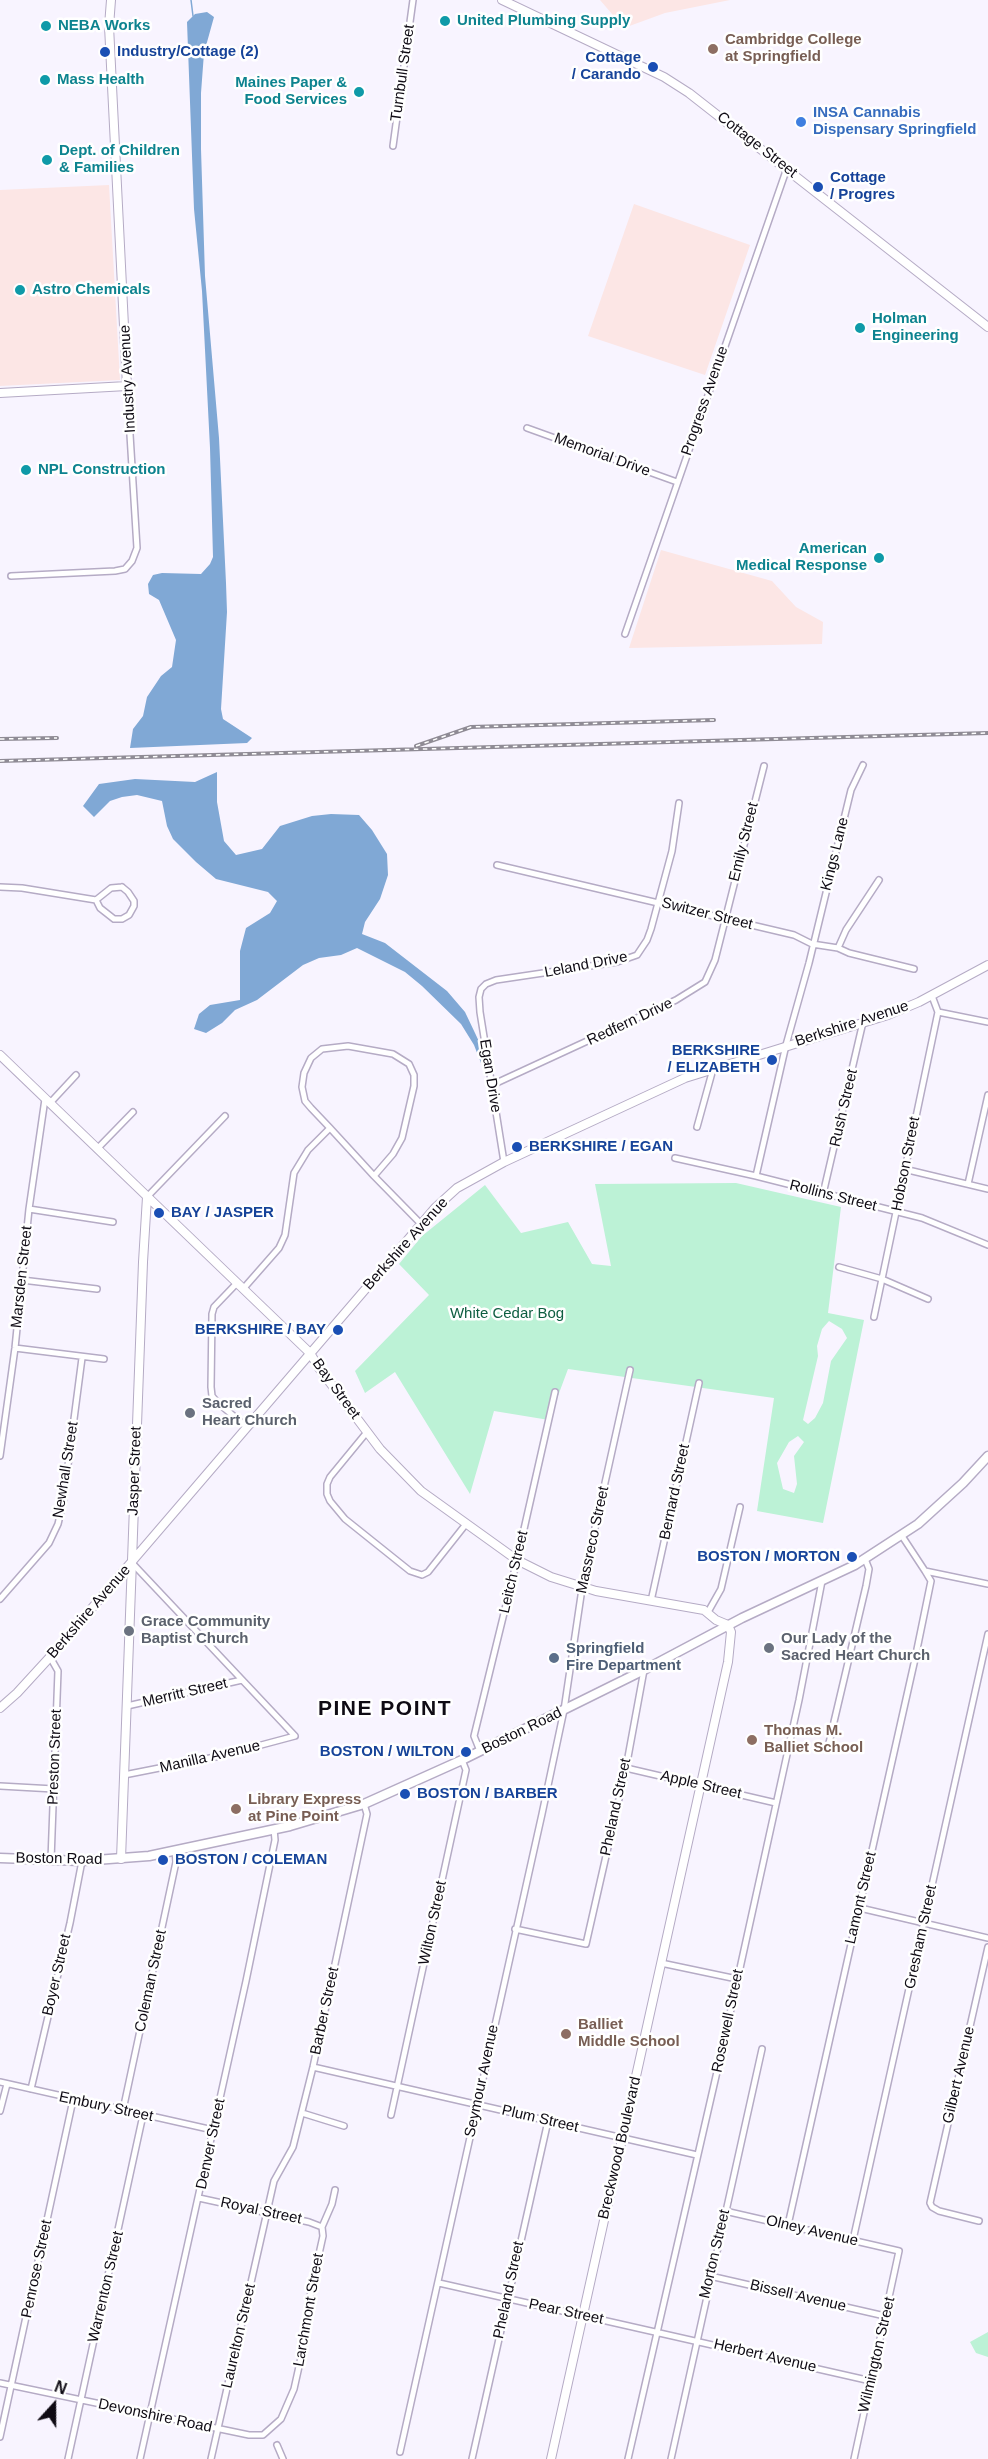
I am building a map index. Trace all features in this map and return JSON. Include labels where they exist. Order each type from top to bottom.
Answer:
[{"type":"main road","name":"Industry Avenue","points":[[111,0],[109,26],[127,386]]},
{"type":"main road","name":"Cottage Street","points":[[501,0],[664,77],[715,112],[988,327]]},
{"type":"main road","points":[[0,393],[127,386]]},
{"type":"main road","name":"Berkshire Avenue","points":[[0,1708],[17,1694],[50,1657],[421,1224],[457,1188],[504,1162],[685,1078],[897,1011],[932,996],[988,965]]},
{"type":"main road","name":"Bay Street","points":[[0,1055],[310,1353],[367,1432],[402,1473],[465,1524],[517,1560],[551,1577],[582,1587],[687,1606],[708,1612],[716,1620],[728,1626]]},
{"type":"main road","name":"Jasper Street","points":[[121,1859],[142,1262],[147,1197]]},
{"type":"main road","name":"Boston Road","points":[[0,1858],[82,1861],[121,1859],[175,1851],[310,1821],[364,1804],[462,1760],[866,1559],[902,1536],[953,1493],[988,1456]]},
{"type":"main road","name":"Breckwood Boulevard","points":[[551,2459],[729,1658],[731,1632],[728,1626]]},
{"type":"street","name":"Turnbull Street","points":[[393,146],[413,0]]},
{"type":"street","name":"Progress Avenue","points":[[625,634],[787,168]]},
{"type":"street","name":"Industry Avenue","points":[[11,576],[115,571],[125,569],[132,561],[136,548],[127,386]]},
{"type":"street","name":"Memorial Drive","points":[[527,428],[677,482]]},
{"type":"street","name":"Kings Lane","points":[[756,1176],[786,1046],[809,963],[851,790],[863,765]]},
{"type":"street","name":"Emily Street","points":[[726,919],[764,766]]},
{"type":"street","points":[[659,902],[672,850],[679,803]]},
{"type":"street","name":"Switzer Street","points":[[497,866],[794,935],[812,944],[838,948],[849,953],[914,969]]},
{"type":"street","points":[[838,948],[846,930],[879,880]]},
{"type":"street","points":[[0,887],[22,888],[96,900],[111,888],[122,887],[134,901],[134,906],[129,915],[122,919],[114,919],[100,909],[96,900]]},
{"type":"street","name":"Leland Drive","points":[[481,989],[496,980],[628,959],[637,955],[647,940],[659,902]]},
{"type":"street","name":"Redfern Drive","points":[[492,1085],[698,988],[705,982],[712,968],[726,919]]},
{"type":"street","name":"Egan Drive","points":[[481,989],[480,1011],[504,1162]]},
{"type":"street","points":[[932,996],[938,1011],[988,1022]]},
{"type":"street","name":"Hobson Street","points":[[874,1317],[938,1011]]},
{"type":"street","name":"Rush Street","points":[[824,1194],[864,1022]]},
{"type":"street","points":[[374,1176],[393,1154],[402,1138],[414,1086],[414,1075],[409,1064],[393,1054],[348,1046],[330,1047],[318,1051],[305,1068],[302,1091],[310,1108],[374,1176],[421,1224]]},
{"type":"street","points":[[697,1127],[713,1069]]},
{"type":"street","points":[[47,1101],[76,1075]]},
{"type":"street","points":[[968,1184],[988,1095]]},
{"type":"street","name":"Marsden Street","points":[[0,1456],[15,1348],[29,1209],[47,1101]]},
{"type":"street","points":[[97,1149],[133,1112]]},
{"type":"street","points":[[147,1197],[225,1116]]},
{"type":"street","points":[[243,1289],[275,1255],[282,1244],[294,1173],[308,1150],[330,1128]]},
{"type":"street","name":"Rollins Street","points":[[675,1158],[922,1218],[988,1245]]},
{"type":"street","points":[[904,1169],[988,1189]]},
{"type":"street","points":[[29,1209],[113,1222]]},
{"type":"street","points":[[839,1267],[882,1279],[928,1299]]},
{"type":"street","points":[[22,1280],[97,1289]]},
{"type":"street","points":[[237,1282],[214,1307],[212,1314],[211,1387],[212,1396],[218,1403],[247,1427]]},
{"type":"street","points":[[15,1348],[104,1359]]},
{"type":"street","name":"Newhall Street","points":[[0,1599],[49,1544],[58,1524],[63,1503],[82,1358]]},
{"type":"street","name":"Massreco Street","points":[[564,1710],[582,1587],[630,1371]]},
{"type":"street","name":"Bernard Street","points":[[651,1601],[699,1383]]},
{"type":"street","name":"Leitch Street","points":[[480,1751],[474,1736],[555,1392]]},
{"type":"street","points":[[367,1432],[330,1477],[327,1484],[330,1501],[345,1519],[410,1571],[422,1575],[428,1572],[465,1524]]},
{"type":"street","points":[[708,1612],[721,1589],[740,1506]]},
{"type":"street","points":[[902,1536],[926,1571],[988,1584]]},
{"type":"street","points":[[829,1743],[866,1586],[869,1569],[866,1559]]},
{"type":"street","points":[[131,1562],[242,1680]]},
{"type":"street","name":"Lamont Street","points":[[788,2225],[931,1581],[926,1571]]},
{"type":"street","name":"Rosewell Street","points":[[628,2459],[776,1803],[822,1581]]},
{"type":"street","name":"Gresham Street","points":[[853,2240],[988,1634]]},
{"type":"street","name":"Preston Street","points":[[50,1657],[58,1671],[51,1860]]},
{"type":"street","name":"Pheland Street","points":[[515,1929],[586,1944],[626,1768],[644,1670]]},
{"type":"street","name":"Merritt Street","points":[[127,1706],[242,1680]]},
{"type":"street","name":"Manilla Avenue","points":[[124,1775],[220,1756],[295,1736],[242,1680]]},
{"type":"street","name":"Seymour Avenue","points":[[400,2452],[564,1710]]},
{"type":"street","name":"Wilton Street","points":[[391,2115],[466,1770],[462,1760]]},
{"type":"street","name":"Apple Street","points":[[626,1768],[776,1803]]},
{"type":"street","points":[[0,1786],[54,1789]]},
{"type":"street","name":"Barber Street","points":[[266,2212],[274,2181],[293,2146],[302,2113],[367,1814],[364,1804]]},
{"type":"street","name":"Denver Street","points":[[140,2459],[199,2198],[275,1840],[274,1829]]},
{"type":"street","name":"Coleman Street","points":[[123,2110],[176,1862],[175,1851]]},
{"type":"street","name":"Boyer Street","points":[[31,2089],[70,1923],[82,1861]]},
{"type":"street","points":[[860,1908],[988,1938]]},
{"type":"street","name":"Gilbert Avenue","points":[[979,2221],[939,2211],[930,2203],[988,1947]]},
{"type":"street","points":[[661,1963],[737,1979]]},
{"type":"street","name":"Morton Street","points":[[671,2459],[762,2049]]},
{"type":"street","name":"Plum Street","points":[[313,2067],[697,2155]]},
{"type":"street","points":[[0,2111],[3,2083]]},
{"type":"street","name":"Embury Street","points":[[3,2083],[213,2130]]},
{"type":"street","name":"Penrose Street","points":[[0,2437],[73,2100]]},
{"type":"street","points":[[302,2113],[344,2126]]},
{"type":"street","name":"Warrenton Street","points":[[68,2459],[143,2115]]},
{"type":"street","name":"Pheland Street","points":[[472,2459],[548,2121]]},
{"type":"street","name":"Larchmont Street","points":[[273,2427],[281,2419],[296,2380],[306,2335],[310,2290],[322,2227],[332,2204],[334,2190]]},
{"type":"street","name":"Royal Street","points":[[199,2198],[309,2222],[322,2227]]},
{"type":"street","name":"Olney Avenue","points":[[725,2211],[898,2251]]},
{"type":"street","name":"Laurelton Street","points":[[211,2459],[266,2212]]},
{"type":"street","name":"Wilmington Street","points":[[854,2459],[898,2251]]},
{"type":"street","name":"Bissell Avenue","points":[[710,2276],[885,2316]]},
{"type":"street","name":"Pear Street","points":[[439,2283],[658,2331]]},
{"type":"street","name":"Herbert Avenue","points":[[658,2331],[871,2380]]},
{"type":"street","name":"Devonshire Road","points":[[0,2383],[249,2435],[263,2435],[273,2427]]},
{"type":"street","points":[[277,2445],[283,2459]]},
{"type":"shaded area","points":[[600,0],[730,0],[665,13],[624,28]]},
{"type":"shaded area","points":[[109,185],[120,380],[0,386],[0,190]]},
{"type":"shaded area","points":[[634,204],[750,245],[705,375],[588,336]]},
{"type":"shaded area","points":[[661,550],[772,581],[796,607],[823,622],[822,644],[629,648]]},
{"type":"green space","name":"White Cedar Bog","points":[[736,1183],[841,1207],[828,1313],[864,1320],[823,1523],[757,1511],[774,1398],[568,1369],[549,1420],[494,1411],[470,1494],[395,1372],[365,1393],[355,1371],[429,1295],[399,1264],[422,1236],[485,1185],[521,1233],[568,1222],[592,1264],[611,1266],[595,1184]],"holes":[[[829,1321],[842,1329],[847,1338],[831,1361],[823,1403],[815,1418],[808,1424],[803,1420],[818,1356],[817,1346],[822,1329]],[[798,1436],[804,1442],[794,1456],[797,1484],[794,1493],[783,1489],[777,1463],[789,1442]]]},
{"type":"green space","points":[[988,2332],[988,2357],[976,2353],[970,2342]]},
{"type":"water","points":[[207,12],[214,17],[204,53],[201,149],[205,276],[219,438],[226,583],[227,612],[221,709],[223,719],[252,738],[247,743],[130,748],[133,729],[143,716],[147,697],[161,676],[172,667],[176,640],[159,600],[149,594],[148,584],[153,575],[162,573],[201,574],[213,557],[210,448],[202,291],[194,209],[187,22],[195,14]]},
{"type":"water","points":[[217,772],[217,802],[224,841],[236,855],[262,849],[280,826],[312,816],[359,815],[372,830],[387,854],[388,875],[380,899],[365,922],[362,934],[385,943],[447,991],[465,1012],[475,1033],[482,1048],[481,1063],[474,1045],[461,1024],[422,986],[405,972],[357,948],[341,955],[319,958],[303,965],[257,1000],[235,1010],[222,1023],[206,1033],[194,1029],[199,1014],[210,1005],[240,1000],[240,951],[246,928],[270,913],[277,901],[268,892],[216,879],[196,862],[173,839],[167,826],[162,801],[137,795],[122,797],[110,801],[94,817],[83,806],[99,784],[135,779],[195,782]]},
{"type":"waterway","points":[[191,0],[193,16]]},
{"type":"railway","points":[[416,746],[471,727],[714,720]]},
{"type":"railway","points":[[0,761],[988,733]]},
{"type":"railway","points":[[0,739],[57,738]]},
{"type":"place","name":"United Plumbing Supply","points":[[445,21]]},
{"type":"place","name":"NEBA Works","points":[[46,26]]},
{"type":"place","name":"Cambridge College at Springfield","points":[[713,49]]},
{"type":"place","name":"Industry/Cottage (2)","points":[[105,52]]},
{"type":"place","name":"Cottage / Carando","points":[[653,67]]},
{"type":"place","name":"Mass Health","points":[[45,80]]},
{"type":"place","name":"Maines Paper & Food Services","points":[[359,92]]},
{"type":"place","name":"INSA Cannabis Dispensary Springfield","points":[[801,122]]},
{"type":"place","name":"Dept. of Children & Families","points":[[47,160]]},
{"type":"place","name":"Cottage / Progres","points":[[818,187]]},
{"type":"place","name":"Astro Chemicals","points":[[20,290]]},
{"type":"place","name":"Holman Engineering","points":[[860,328]]},
{"type":"place","name":"NPL Construction","points":[[26,470]]},
{"type":"place","name":"American Medical Response","points":[[879,558]]},
{"type":"place","name":"BERKSHIRE / ELIZABETH","points":[[772,1060]]},
{"type":"place","name":"BERKSHIRE / EGAN","points":[[517,1147]]},
{"type":"place","name":"BAY / JASPER","points":[[159,1213]]},
{"type":"place","name":"BERKSHIRE / BAY","points":[[338,1330]]},
{"type":"place","name":"Sacred Heart Church","points":[[190,1413]]},
{"type":"place","name":"BOSTON / MORTON","points":[[852,1557]]},
{"type":"place","name":"Grace Community Baptist Church","points":[[129,1631]]},
{"type":"place","name":"Our Lady of the Sacred Heart Church","points":[[769,1648]]},
{"type":"place","name":"Springfield Fire Department","points":[[554,1658]]},
{"type":"place","name":"Thomas M. Balliet School","points":[[752,1740]]},
{"type":"place","name":"BOSTON / WILTON","points":[[466,1752]]},
{"type":"place","name":"BOSTON / BARBER","points":[[405,1794]]},
{"type":"place","name":"Library Express at Pine Point","points":[[236,1809]]},
{"type":"place","name":"BOSTON / COLEMAN","points":[[163,1860]]},
{"type":"place","name":"Balliet Middle School","points":[[566,2034]]},
{"type":"district","name":"PINE POINT","points":[[385,1709]]}]
